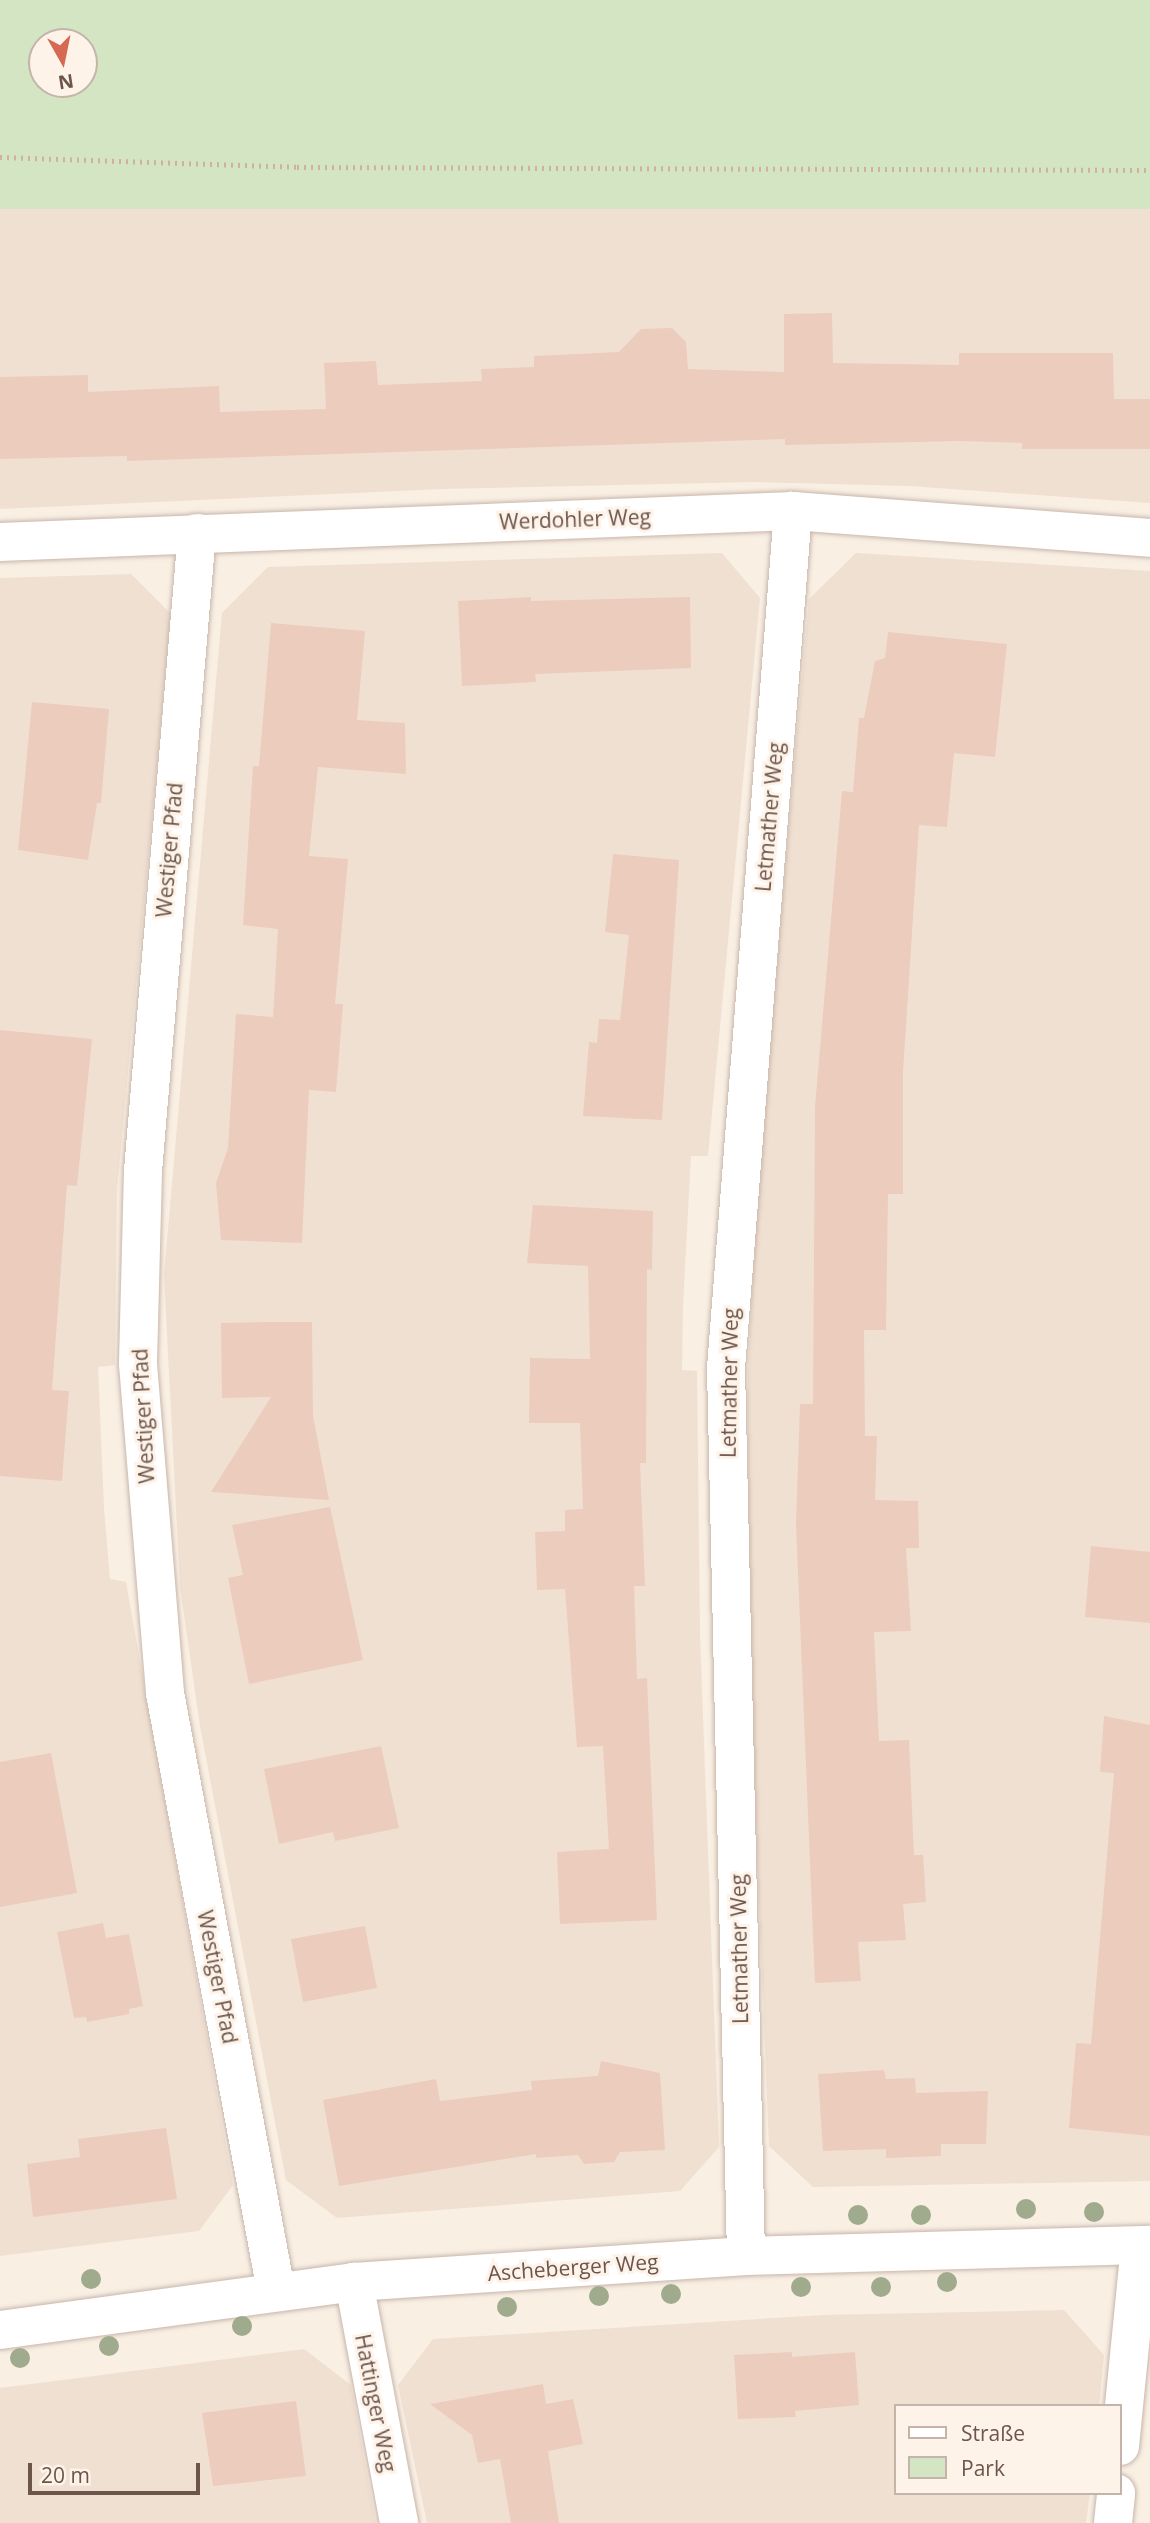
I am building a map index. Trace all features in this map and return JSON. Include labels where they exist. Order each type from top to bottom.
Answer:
[{"type":"street","name":"Werdohler Weg","points":[[0,542],[793,511],[1150,538]]},
{"type":"street","name":"Letmather Weg","points":[[746,2256],[726,1368],[793,511]]},
{"type":"street","name":"Westiger Pfad","points":[[197,533],[143,1171],[138,1364],[165,1693],[276,2291]]},
{"type":"street","name":"Ascheberger Weg","points":[[0,2330],[354,2282],[746,2256],[1145,2245]]},
{"type":"street","points":[[1122,2430],[1145,2245]]},
{"type":"street","name":"Hattinger Weg","points":[[354,2282],[399,2523]]},
{"type":"street","points":[[1113,2523],[1116,2495]]},
{"type":"path","points":[[0,157],[311,167],[1150,170]]},
{"type":"shaded area","points":[[0,209],[1150,209],[1150,503],[909,486],[753,482],[443,489],[0,509]]},
{"type":"shaded area","points":[[722,553],[760,598],[708,1156],[691,1156],[682,1370],[697,1371],[700,1635],[719,2147],[680,2191],[337,2218],[286,2180],[200,1726],[180,1587],[164,1275],[222,613],[268,567]]},
{"type":"shaded area","points":[[856,553],[1150,571],[1150,2181],[813,2187],[769,2146],[748,1627],[748,1374],[758,1173],[809,599]]},
{"type":"shaded area","points":[[131,574],[171,614],[117,1190],[115,1365],[98,1367],[104,1508],[110,1579],[126,1582],[233,2185],[199,2231],[0,2256],[0,578]]},
{"type":"shaded area","points":[[1064,2310],[1104,2355],[1099,2404],[894,2404],[894,2495],[1090,2495],[1086,2523],[427,2523],[398,2385],[433,2339],[824,2315]]},
{"type":"shaded area","points":[[304,2349],[351,2385],[376,2523],[0,2523],[0,2388]]},
{"type":"green space","points":[[0,0],[1150,0],[1150,209],[0,209]]},
{"type":"building","points":[[832,313],[833,363],[959,365],[959,353],[1113,353],[1114,399],[1150,399],[1150,449],[1022,449],[1022,443],[960,441],[785,445],[785,439],[127,461],[127,456],[0,459],[0,377],[88,375],[88,392],[219,386],[220,412],[326,409],[324,363],[376,361],[378,385],[482,381],[481,369],[534,367],[534,356],[619,352],[641,329],[672,328],[686,342],[688,369],[784,372],[784,314]]},
{"type":"building","points":[[531,597],[531,601],[690,597],[691,668],[535,674],[536,682],[462,686],[458,601]]},
{"type":"building","points":[[271,623],[365,631],[357,720],[405,723],[406,774],[318,767],[309,856],[348,859],[335,1004],[343,1004],[336,1092],[309,1090],[302,1243],[221,1240],[216,1183],[228,1148],[236,1014],[273,1017],[278,929],[243,925],[253,766],[259,766]]},
{"type":"building","points":[[888,632],[1007,644],[995,757],[954,753],[947,827],[919,825],[903,1072],[903,1194],[888,1194],[886,1330],[864,1330],[865,1436],[877,1436],[875,1500],[918,1501],[919,1548],[906,1548],[911,1631],[874,1632],[879,1741],[909,1740],[914,1855],[923,1855],[926,1902],[903,1904],[906,1940],[858,1942],[861,1981],[815,1983],[796,1524],[800,1404],[813,1404],[815,1107],[842,791],[853,792],[859,718],[864,718],[875,661],[885,658]]},
{"type":"building","points":[[32,702],[109,709],[101,803],[97,803],[88,860],[18,850]]},
{"type":"building","points":[[613,854],[679,860],[662,1120],[583,1116],[589,1042],[597,1043],[599,1019],[620,1020],[629,935],[605,932]]},
{"type":"building","points":[[0,1030],[92,1039],[77,1186],[67,1185],[52,1390],[69,1391],[62,1481],[0,1476]]},
{"type":"building","points":[[533,1205],[653,1211],[652,1270],[647,1269],[646,1463],[640,1463],[645,1586],[634,1586],[637,1679],[647,1678],[657,1920],[560,1924],[557,1852],[609,1849],[603,1746],[577,1747],[565,1589],[537,1590],[535,1532],[565,1531],[565,1510],[583,1509],[580,1423],[529,1423],[530,1358],[590,1359],[588,1266],[527,1263]]},
{"type":"building","points":[[312,1322],[313,1416],[329,1500],[211,1492],[271,1397],[222,1398],[221,1323]]},
{"type":"building","points":[[330,1507],[363,1660],[249,1684],[228,1578],[243,1575],[232,1525]]},
{"type":"building","points":[[1091,1546],[1150,1552],[1150,1623],[1085,1617]]},
{"type":"building","points":[[1104,1716],[1150,1725],[1150,2136],[1069,2128],[1076,2043],[1091,2044],[1114,1773],[1100,1772]]},
{"type":"building","points":[[381,1746],[399,1828],[335,1841],[333,1832],[279,1844],[264,1769]]},
{"type":"building","points":[[51,1753],[77,1893],[0,1907],[0,1762]]},
{"type":"building","points":[[103,1923],[106,1938],[129,1934],[143,2006],[129,2009],[129,2014],[87,2022],[86,2017],[74,2018],[57,1932]]},
{"type":"building","points":[[365,1926],[377,1988],[303,2002],[291,1939]]},
{"type":"building","points":[[601,2061],[660,2073],[665,2150],[620,2152],[614,2162],[584,2164],[578,2155],[536,2158],[536,2154],[339,2186],[323,2100],[436,2079],[440,2101],[532,2090],[531,2081],[598,2076]]},
{"type":"building","points":[[884,2070],[886,2079],[915,2078],[916,2093],[988,2091],[986,2144],[941,2144],[941,2156],[886,2158],[886,2149],[823,2151],[818,2074]]},
{"type":"building","points":[[166,2128],[177,2199],[33,2217],[27,2164],[80,2157],[78,2139]]},
{"type":"building","points":[[792,2352],[792,2357],[855,2352],[859,2405],[795,2411],[796,2417],[738,2419],[734,2355]]},
{"type":"building","points":[[543,2384],[546,2404],[573,2399],[583,2444],[548,2451],[559,2523],[511,2523],[500,2459],[478,2463],[472,2435],[430,2404]]},
{"type":"building","points":[[296,2401],[306,2476],[213,2486],[202,2413]]}]
